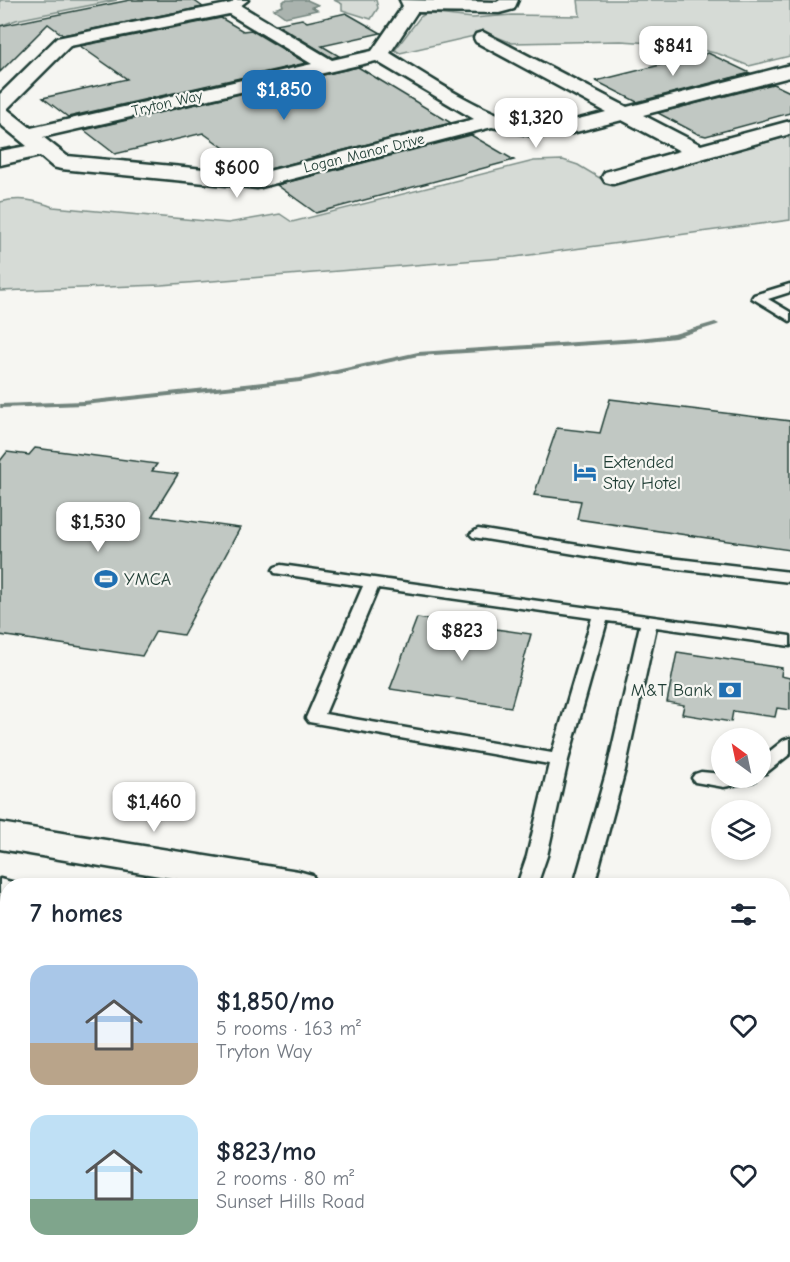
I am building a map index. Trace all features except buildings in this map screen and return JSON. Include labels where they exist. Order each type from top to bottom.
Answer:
[{"type":"street","points":[[509,0],[508,5],[499,8],[411,3],[379,55],[492,121],[534,130],[573,127],[790,71]]},
{"type":"street","points":[[13,125],[64,42],[237,4],[329,66]]},
{"type":"street","points":[[483,38],[628,113],[699,153]]},
{"type":"street","name":"Tryton Way","points":[[0,158],[13,125],[379,55]]},
{"type":"street","name":"Logan Manor Drive","points":[[13,125],[61,162],[257,181],[492,121]]},
{"type":"street","points":[[614,177],[790,127]]},
{"type":"street","points":[[0,836],[255,878]]},
{"type":"lane","points":[[790,288],[758,298],[790,317]]},
{"type":"lane","points":[[478,534],[635,559],[790,577]]},
{"type":"lane","points":[[281,570],[790,641]]},
{"type":"lane","points":[[372,583],[315,718],[559,760]]},
{"type":"lane","points":[[529,878],[537,856],[559,760],[601,614]]},
{"type":"lane","points":[[586,878],[616,770],[649,621]]},
{"type":"lane","points":[[771,760],[790,744]]},
{"type":"lane","points":[[701,778],[711,779]]},
{"type":"shaded area","points":[[0,0],[117,0],[16,20],[0,26]]},
{"type":"shaded area","points":[[285,0],[307,0],[318,5],[312,7],[317,10],[285,17],[274,9],[283,6],[282,3]]},
{"type":"shaded area","points":[[334,0],[376,0],[378,8],[371,19],[342,10],[342,4]]},
{"type":"shaded area","points":[[578,0],[790,0],[790,56],[749,66],[719,54],[682,45],[621,41],[512,43],[487,33],[400,53],[395,50],[420,17],[427,13],[473,18],[512,15],[580,16]]},
{"type":"shaded area","points":[[786,137],[790,138],[790,220],[515,257],[161,285],[0,291],[0,202],[7,200],[27,200],[53,207],[228,223],[280,214],[292,222],[534,161],[563,160],[578,165],[608,183],[627,180]]},
{"type":"waterway","points":[[0,406],[84,403],[300,380],[418,354],[639,340],[675,336],[715,324]]},
{"type":"place","name":"Extended Stay Hotel","points":[[585,472]]},
{"type":"place","name":"YMCA","points":[[106,579]]},
{"type":"place","name":"M&T Bank","points":[[730,690]]}]
